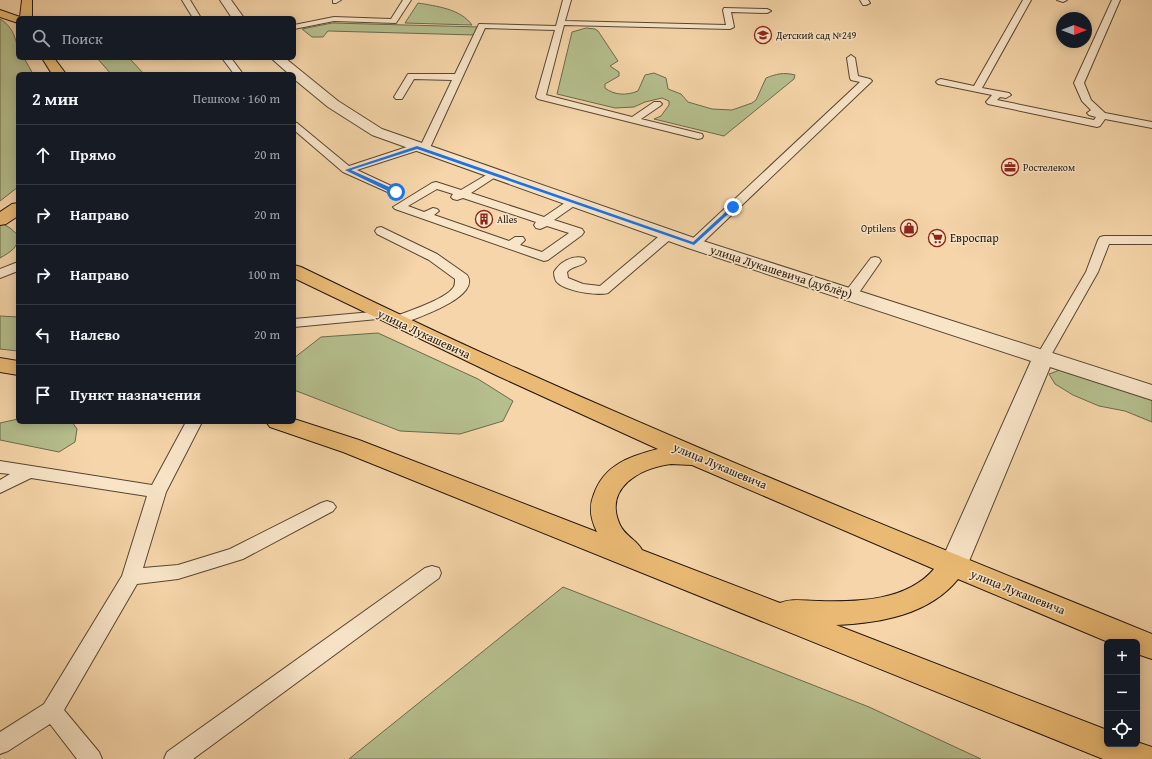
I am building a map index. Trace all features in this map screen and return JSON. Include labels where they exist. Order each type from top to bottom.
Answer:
[{"type":"main road","points":[[26,16],[27,0]]},
{"type":"main road","points":[[0,12],[16,19]]},
{"type":"main road","points":[[49,60],[58,72]]},
{"type":"main road","points":[[0,220],[16,209]]},
{"type":"main road","name":"улица Лукашевича","points":[[296,272],[389,318],[563,398],[953,566],[1152,647]]},
{"type":"main road","points":[[0,365],[16,368]]},
{"type":"main road","points":[[284,424],[351,446],[1142,759]]},
{"type":"main road","points":[[644,561],[619,545],[605,523],[603,501],[612,481],[632,466],[657,457],[686,456],[714,463]]},
{"type":"main road","points":[[760,607],[818,614],[846,614],[872,611],[896,605],[917,596],[936,585],[948,575],[953,566]]},
{"type":"street","points":[[225,0],[237,16]]},
{"type":"street","name":"улица Лукашевича (дублёр)","points":[[279,60],[293,72]]},
{"type":"street","name":"улица Лукашевича (дублёр)","points":[[296,75],[333,104],[377,132],[420,149],[694,244],[1152,393]]},
{"type":"street","points":[[953,566],[1043,357]]},
{"type":"lane","points":[[186,0],[196,16]]},
{"type":"lane","points":[[296,27],[334,19],[393,21],[407,0]]},
{"type":"lane","points":[[567,0],[541,97],[698,136]]},
{"type":"lane","points":[[977,89],[1027,0]]},
{"type":"lane","points":[[1100,119],[1087,101],[1079,83],[1116,0]]},
{"type":"lane","points":[[347,170],[420,149],[458,77],[482,26],[560,25],[730,27],[727,10],[767,10]]},
{"type":"lane","points":[[694,244],[867,81],[854,78],[851,58]]},
{"type":"lane","points":[[228,60],[237,72]]},
{"type":"lane","points":[[399,97],[411,76],[458,77]]},
{"type":"lane","points":[[941,82],[1013,96]]},
{"type":"lane","points":[[946,92],[991,102],[1100,119],[1152,125]]},
{"type":"lane","points":[[991,102],[998,93]]},
{"type":"lane","points":[[633,120],[657,104]]},
{"type":"lane","points":[[1080,110],[1124,129]]},
{"type":"lane","points":[[296,127],[347,170],[396,192]]},
{"type":"lane","points":[[457,197],[493,174]]},
{"type":"lane","points":[[436,185],[457,197],[541,224],[578,232],[544,257],[515,243],[429,213],[399,207],[436,185]]},
{"type":"lane","points":[[541,224],[573,202]]},
{"type":"lane","points":[[296,323],[389,318],[435,304],[456,293],[462,286],[462,278],[433,257],[381,231]]},
{"type":"lane","points":[[580,261],[566,265],[560,272],[562,280],[588,290],[603,290],[668,235]]},
{"type":"lane","points":[[1043,357],[1092,272],[1104,240],[1152,240]]},
{"type":"lane","points":[[851,294],[875,261]]},
{"type":"lane","points":[[0,274],[16,267]]},
{"type":"lane","points":[[0,744],[52,711],[131,577],[157,492],[193,424]]},
{"type":"lane","points":[[0,467],[157,492]]},
{"type":"lane","points":[[0,486],[28,472]]},
{"type":"lane","points":[[131,577],[178,572],[236,554],[327,506]]},
{"type":"lane","points":[[174,759],[432,573]]},
{"type":"lane","points":[[52,711],[91,759]]},
{"type":"green space","points":[[418,3],[448,9],[461,15],[472,25],[405,23]]},
{"type":"green space","points":[[0,19],[9,26],[16,41],[16,60],[25,60],[32,72],[16,72],[16,189],[0,201]]},
{"type":"green space","points":[[332,23],[480,27],[476,35],[328,31],[323,37],[312,37],[302,29]]},
{"type":"green space","points":[[586,28],[595,29],[598,31],[618,61],[610,66],[619,72],[619,76],[605,84],[605,88],[620,94],[629,94],[638,91],[645,75],[654,73],[666,78],[668,89],[681,94],[688,102],[712,109],[732,110],[752,103],[756,100],[766,78],[780,74],[795,75],[794,79],[724,136],[654,119],[661,116],[669,105],[669,101],[662,98],[645,102],[634,107],[615,108],[557,94],[572,32]]},
{"type":"green space","points":[[99,60],[131,60],[142,72],[109,72]]},
{"type":"green space","points":[[3,224],[16,233],[16,244],[13,249],[0,258],[0,226]]},
{"type":"green space","points":[[0,316],[16,317],[16,351],[0,349]]},
{"type":"green space","points":[[378,333],[478,379],[513,401],[503,421],[460,434],[400,431],[296,391],[296,356],[321,337]]},
{"type":"green space","points":[[1060,370],[1152,400],[1152,422],[1125,411],[1099,406],[1073,395],[1055,384],[1049,374]]},
{"type":"green space","points":[[16,419],[16,424],[73,424],[77,429],[75,442],[59,452],[0,440],[0,423]]},
{"type":"green space","points":[[563,587],[869,707],[981,759],[349,759]]},
{"type":"place","name":"Детский сад №249","points":[[763,35]]},
{"type":"place","name":"Ростелеком","points":[[1010,167]]},
{"type":"place","name":"Alles","points":[[484,219]]},
{"type":"place","name":"Optilens","points":[[909,228]]},
{"type":"place","name":"Евроспар","points":[[937,238]]},
{"type":"route","points":[[396,192],[347,170],[417,148],[694,244],[733,207]]}]
